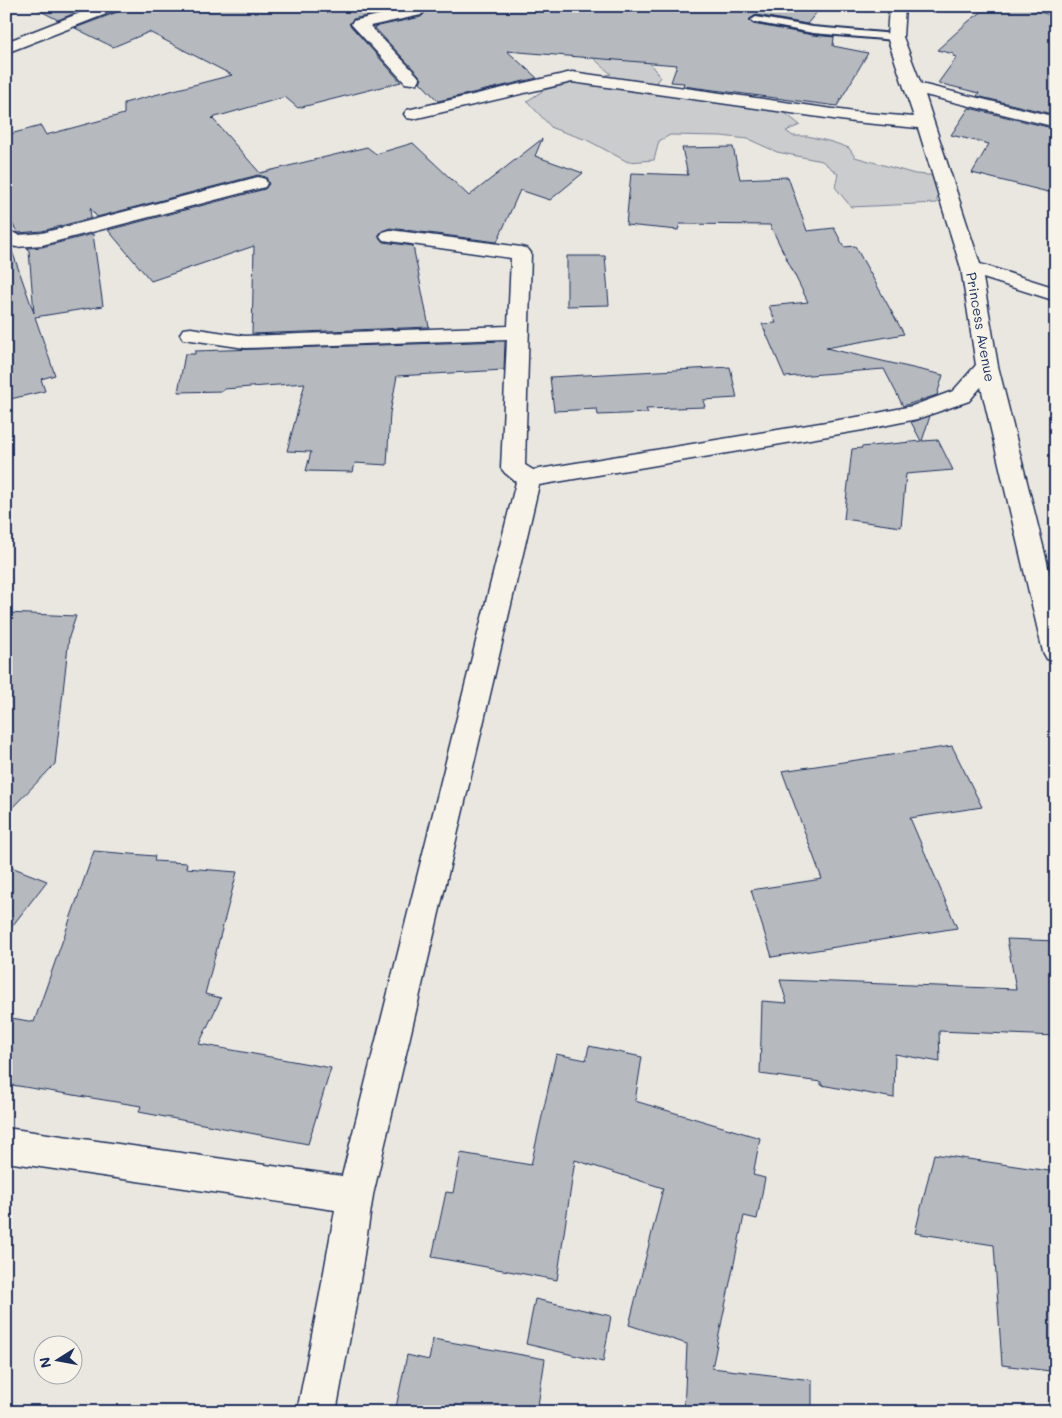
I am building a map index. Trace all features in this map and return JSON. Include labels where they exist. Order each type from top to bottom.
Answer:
[{"type":"street","points":[[6,48],[113,6]]},
{"type":"street","points":[[410,6],[415,12],[359,24],[411,79]]},
{"type":"street","name":"Princess Avenue","points":[[896,6],[895,37],[914,88],[971,268],[987,366],[1056,652]]},
{"type":"street","points":[[413,114],[572,77],[854,117],[925,123]]},
{"type":"street","points":[[914,88],[1056,122]]},
{"type":"street","points":[[6,236],[16,241],[42,239],[258,183]]},
{"type":"street","points":[[390,236],[521,253],[513,468],[529,479],[863,423],[917,412],[961,396],[987,366]]},
{"type":"street","points":[[971,268],[1056,295]]},
{"type":"street","points":[[191,334],[244,342],[518,332]]},
{"type":"street","points":[[316,1412],[354,1195],[529,479]]},
{"type":"street","points":[[6,1145],[354,1195]]},
{"type":"lane","points":[[756,20],[813,30],[895,37]]},
{"type":"shaded area","points":[[591,56],[649,62],[660,77],[654,85],[775,105],[800,125],[786,131],[793,136],[807,136],[832,142],[849,148],[855,157],[915,174],[939,176],[937,203],[851,207],[835,187],[838,174],[822,161],[777,152],[748,139],[721,136],[670,135],[659,141],[654,160],[628,162],[587,140],[552,128],[527,101],[544,90],[611,74]]},
{"type":"building","points":[[31,6],[92,6],[58,20]]},
{"type":"building","points":[[123,6],[400,6],[401,8],[353,19],[349,24],[401,82],[298,108],[285,97],[212,118],[260,173],[367,147],[376,154],[413,143],[469,196],[542,139],[535,156],[583,173],[550,200],[520,190],[497,242],[390,228],[382,231],[378,236],[383,242],[413,246],[429,327],[252,334],[254,246],[151,281],[108,230],[265,189],[269,184],[266,177],[258,175],[97,217],[90,208],[91,218],[42,231],[18,233],[6,214],[6,135],[41,126],[46,135],[124,114],[124,103],[232,75],[149,32],[113,47],[75,28],[120,11]]},
{"type":"building","points":[[421,6],[822,6],[807,24],[756,15],[749,20],[753,24],[834,37],[833,46],[868,53],[837,106],[683,86],[684,83],[671,82],[677,65],[507,51],[537,78],[438,101],[420,82],[422,79],[418,74],[374,27],[421,17],[425,13]]},
{"type":"building","points":[[990,6],[1022,6],[1056,17],[1056,115],[977,96],[979,93],[938,83],[957,57],[953,56],[954,54],[937,50],[969,21]]},
{"type":"building","points":[[969,108],[1056,129],[1056,194],[972,173],[989,144],[951,135]]},
{"type":"building","points":[[733,147],[740,179],[788,177],[807,231],[834,228],[844,247],[855,246],[904,334],[826,348],[943,375],[937,395],[903,406],[884,369],[785,377],[762,324],[776,323],[769,306],[808,302],[770,225],[680,224],[678,230],[626,225],[631,173],[688,175],[682,148]]},
{"type":"building","points":[[93,234],[103,306],[35,317],[55,375],[41,379],[45,391],[6,400],[6,249],[11,248],[34,313],[29,251],[27,248],[42,247]]},
{"type":"building","points":[[567,256],[605,256],[609,305],[567,306]]},
{"type":"building","points":[[505,341],[504,370],[397,376],[390,413],[387,465],[355,463],[353,472],[306,471],[311,452],[287,451],[305,383],[224,389],[223,391],[178,392],[185,354],[195,354],[195,351]]},
{"type":"building","points":[[730,367],[737,398],[703,400],[705,407],[646,409],[648,413],[598,415],[597,409],[554,411],[550,377]]},
{"type":"building","points":[[930,416],[922,441],[938,440],[953,470],[906,474],[901,527],[844,519],[852,449],[921,441],[911,422]]},
{"type":"building","points":[[6,613],[76,616],[69,637],[55,764],[6,814]]},
{"type":"building","points":[[952,746],[982,807],[910,818],[957,928],[772,957],[751,890],[822,879],[782,771]]},
{"type":"building","points":[[94,851],[155,856],[154,861],[187,863],[186,868],[237,872],[205,994],[221,998],[199,1044],[331,1068],[308,1144],[139,1112],[141,1106],[6,1084],[6,1017],[34,1022]]},
{"type":"building","points":[[6,865],[47,881],[6,934]]},
{"type":"building","points":[[1007,939],[1056,941],[1056,1036],[939,1031],[940,1062],[895,1054],[894,1098],[821,1085],[821,1082],[760,1074],[762,1001],[787,1003],[780,980],[1016,989]]},
{"type":"building","points":[[589,1046],[642,1057],[635,1101],[760,1138],[753,1175],[765,1178],[757,1219],[744,1216],[712,1368],[812,1380],[812,1412],[684,1412],[687,1344],[629,1325],[663,1188],[575,1160],[557,1280],[432,1257],[446,1192],[453,1193],[461,1153],[531,1165],[556,1054],[586,1060]]},
{"type":"building","points":[[934,1154],[1056,1172],[1056,1356],[1049,1354],[1050,1371],[1002,1365],[994,1245],[915,1233]]},
{"type":"building","points":[[535,1299],[611,1316],[603,1362],[526,1344]]},
{"type":"building","points":[[433,1339],[545,1359],[537,1412],[395,1412],[407,1355],[429,1360]]}]
